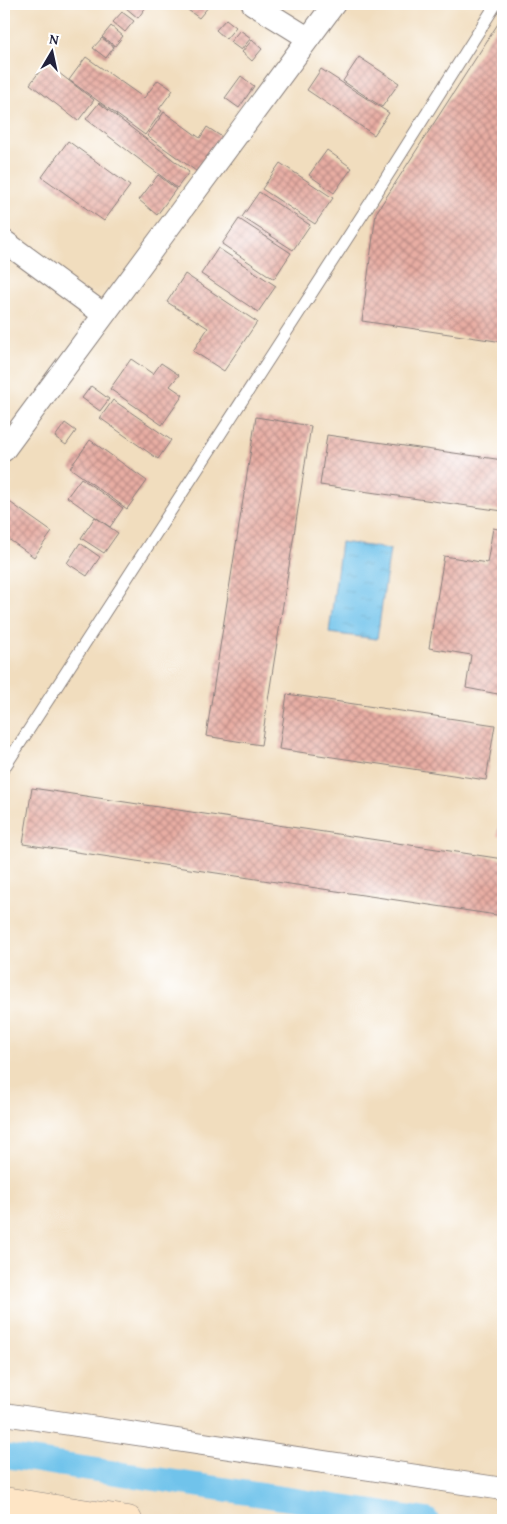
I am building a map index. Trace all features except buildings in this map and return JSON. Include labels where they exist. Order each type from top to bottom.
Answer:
[{"type":"main road","points":[[4,1501],[128,1520]]},
{"type":"street","points":[[253,4],[308,38]]},
{"type":"street","points":[[4,450],[334,4]]},
{"type":"street","points":[[4,241],[103,314]]},
{"type":"street","points":[[4,1414],[503,1489]]},
{"type":"lane","points":[[4,768],[372,200],[496,4]]},
{"type":"water","points":[[341,542],[390,549],[377,639],[329,633]]},
{"type":"waterway","points":[[4,1456],[427,1520]]}]
